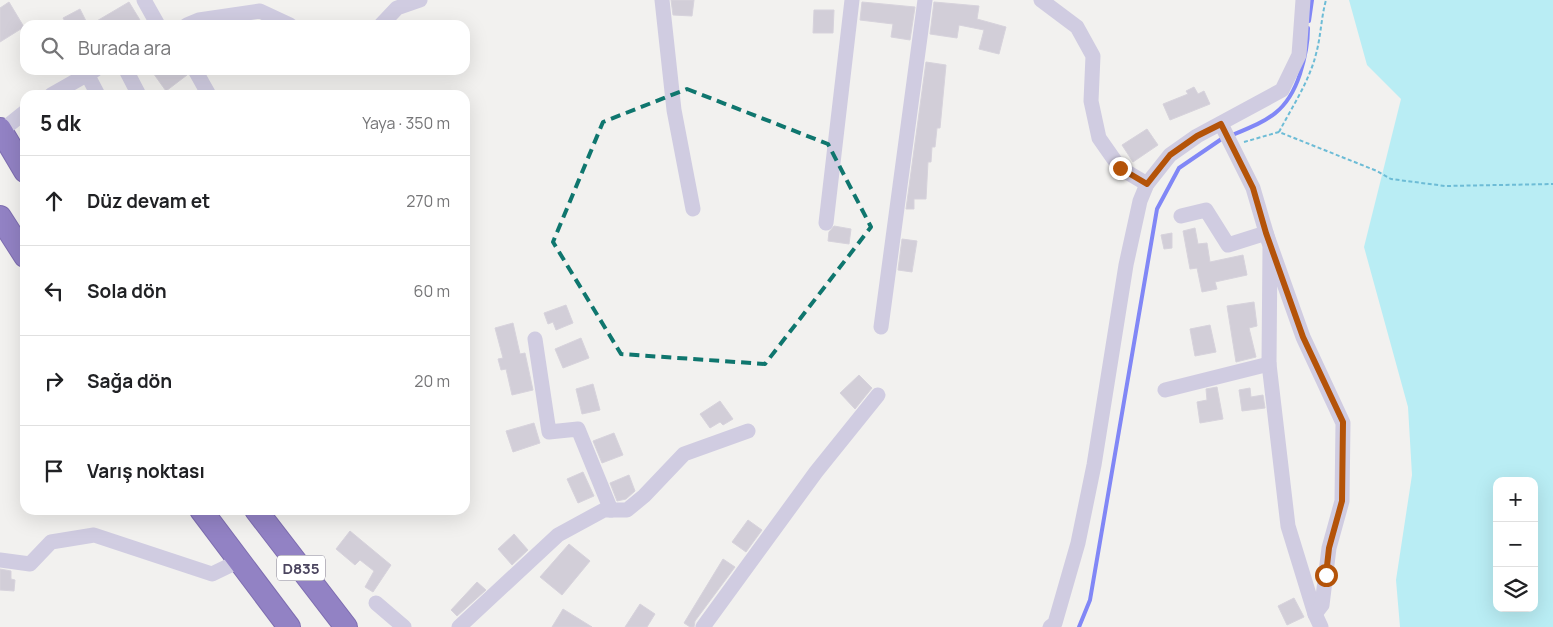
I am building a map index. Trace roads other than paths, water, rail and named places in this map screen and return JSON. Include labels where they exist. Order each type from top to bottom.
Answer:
[{"type":"highway","points":[[1,130],[20,163]]},
{"type":"highway","points":[[0,217],[20,248]]},
{"type":"highway","name":"D835","points":[[205,515],[289,627]]},
{"type":"highway","name":"D835","points":[[260,515],[346,627]]},
{"type":"street","points":[[144,0],[155,20]]},
{"type":"street","points":[[385,20],[396,8],[420,0]]},
{"type":"street","points":[[662,0],[674,110],[693,209]]},
{"type":"street","points":[[826,223],[852,0]]},
{"type":"street","points":[[881,327],[925,0]]},
{"type":"street","points":[[1041,0],[1077,27],[1094,56],[1091,101],[1099,138],[1120,168],[1147,184]]},
{"type":"street","points":[[1050,627],[1054,623],[1078,543],[1098,446],[1121,292],[1140,201],[1147,184],[1170,155],[1197,136],[1282,90],[1299,55],[1303,0]]},
{"type":"street","points":[[200,20],[260,11],[279,20]]},
{"type":"street","points":[[60,90],[86,75]]},
{"type":"street","points":[[92,75],[96,90]]},
{"type":"street","points":[[129,75],[136,90]]},
{"type":"street","points":[[198,75],[206,90]]},
{"type":"street","points":[[1,130],[20,116]]},
{"type":"street","points":[[1221,124],[1253,188],[1270,246],[1269,364],[1288,526],[1318,621]]},
{"type":"street","points":[[1181,216],[1206,210],[1228,245],[1266,233]]},
{"type":"street","points":[[1266,233],[1303,337],[1343,422],[1342,501],[1329,548],[1322,605],[1318,621]]},
{"type":"street","points":[[536,339],[548,432],[578,429],[610,510]]},
{"type":"street","points":[[1165,390],[1269,364]]},
{"type":"street","points":[[703,627],[816,472],[878,395]]},
{"type":"street","points":[[459,627],[558,535],[604,510],[627,510],[644,496],[684,454],[748,431]]},
{"type":"street","points":[[0,560],[30,564],[51,542],[94,535],[212,574],[239,561]]},
{"type":"street","points":[[376,603],[404,627]]},
{"type":"waterway","points":[[1309,21],[1312,0]]},
{"type":"waterway","points":[[1230,136],[1265,120],[1282,107],[1289,98],[1300,74],[1307,46],[1308,28]]},
{"type":"waterway","points":[[1079,627],[1090,600],[1157,209],[1179,168],[1223,138]]}]
